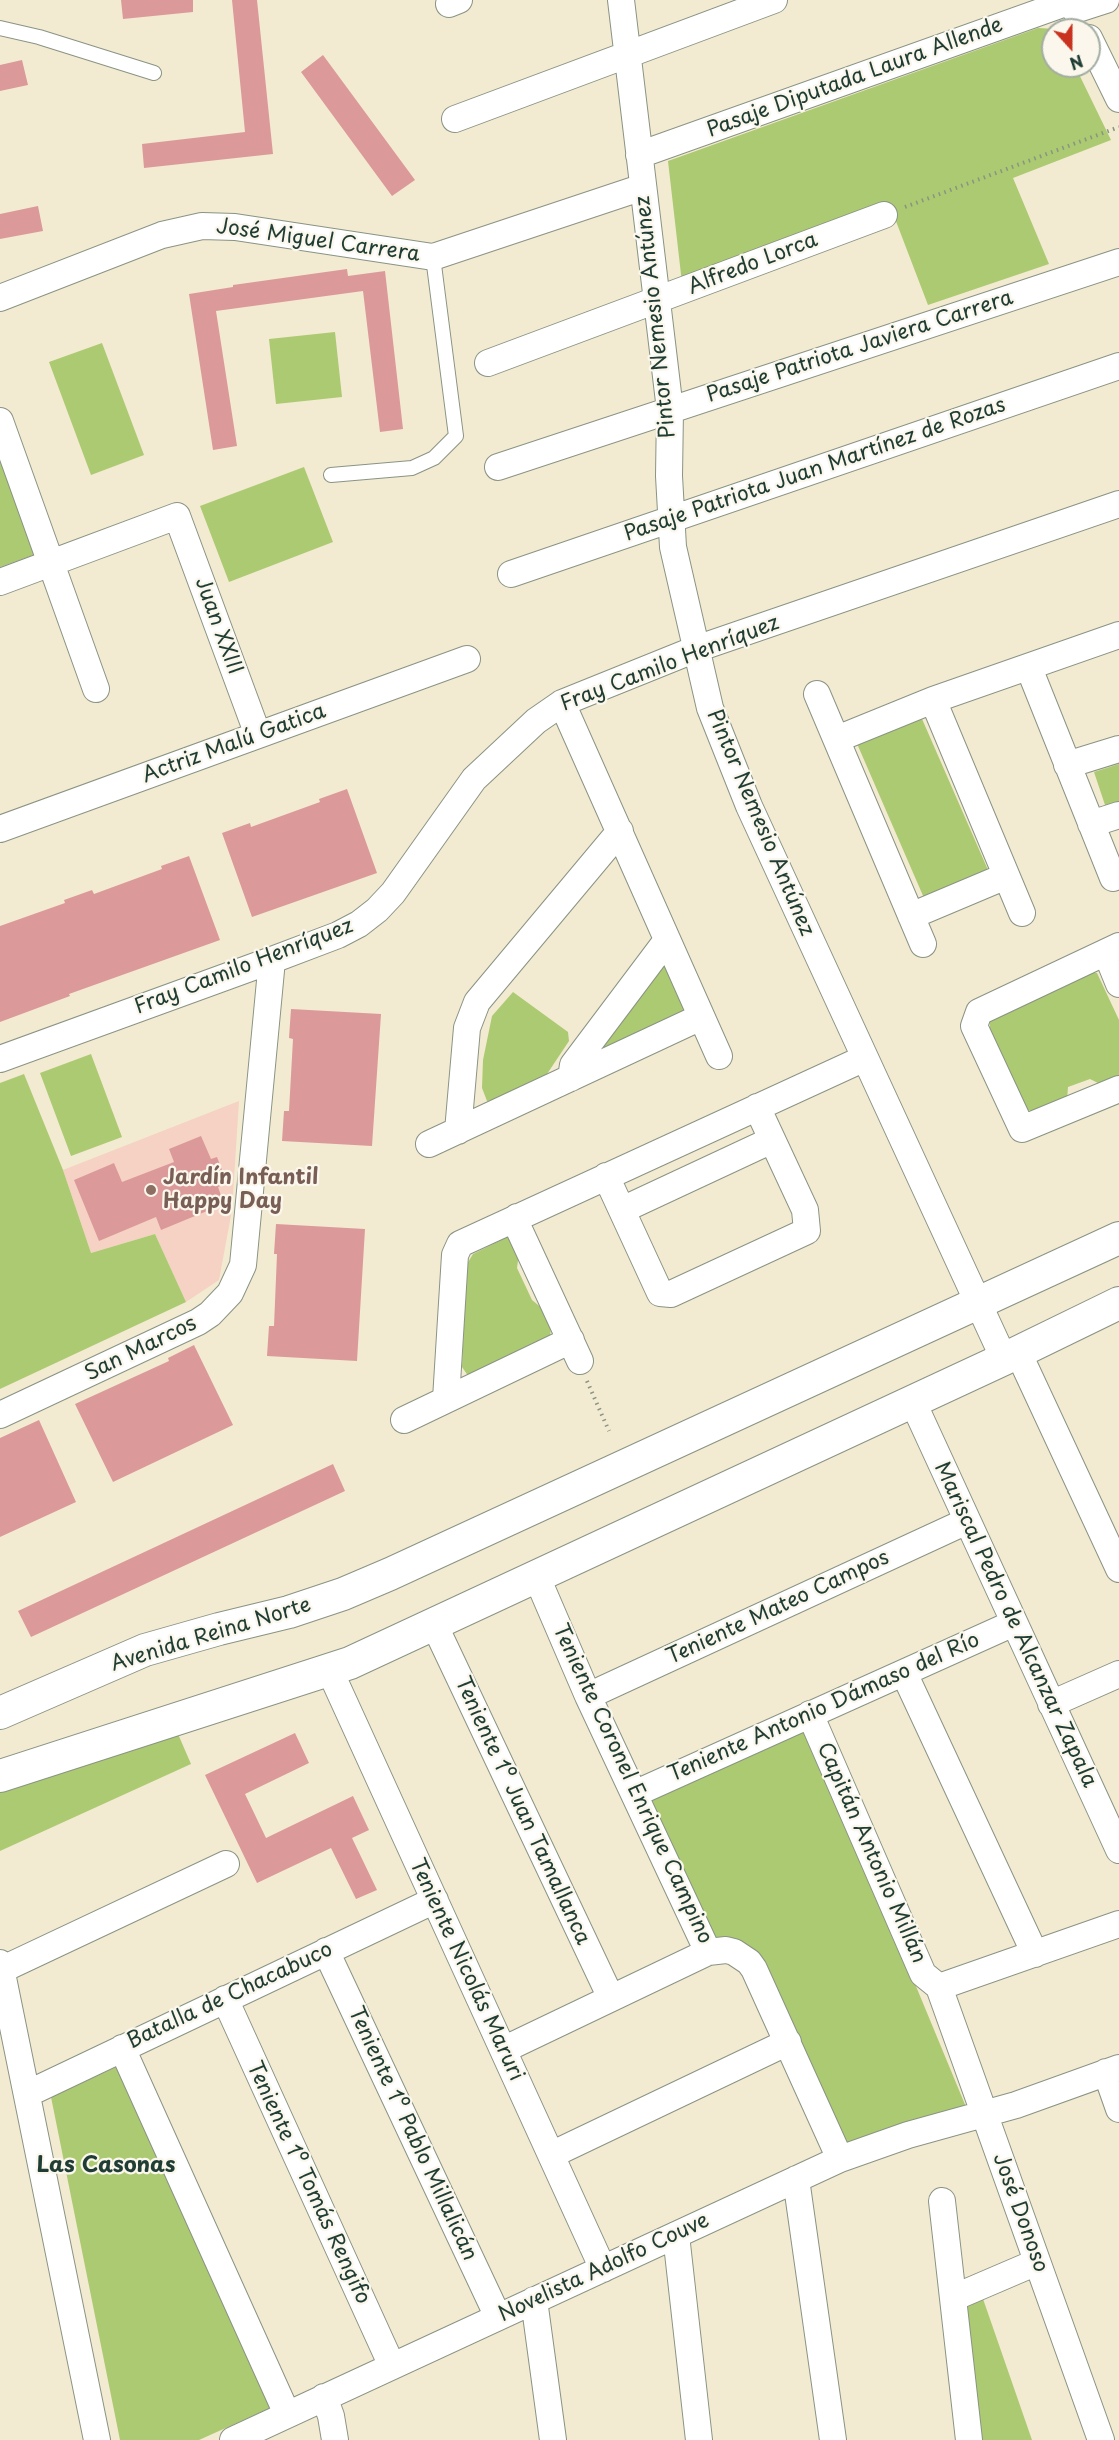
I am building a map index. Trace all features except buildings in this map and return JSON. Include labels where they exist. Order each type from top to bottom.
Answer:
[{"type":"street","name":"Pintor Nemesio Antúnez","points":[[621,0],[670,410],[673,547],[710,708],[727,754],[979,1303],[1011,1356],[1119,1569]]},
{"type":"street","points":[[455,119],[774,0]]},
{"type":"street","name":"Pasaje Diputada Laura Allende","points":[[639,154],[1106,0]]},
{"type":"street","points":[[1101,62],[1119,99]]},
{"type":"street","points":[[433,257],[643,187]]},
{"type":"street","name":"Alfredo Lorca","points":[[488,363],[885,215]]},
{"type":"street","name":"José Miguel Carrera","points":[[0,298],[162,235],[202,225],[236,227],[433,257]]},
{"type":"street","name":"Pasaje Patriota Javiera Carrera","points":[[498,467],[1119,262]]},
{"type":"street","name":"Pasaje Patriota Juan Martínez de Rozas","points":[[511,574],[1119,366]]},
{"type":"street","points":[[0,421],[96,690]]},
{"type":"street","name":"Fray Camilo Henríquez","points":[[0,1059],[272,960],[338,935],[359,924],[393,893],[474,779],[536,721],[562,704],[696,649],[1119,504]]},
{"type":"street","name":"Juan XXIII","points":[[51,564],[177,516],[258,735]]},
{"type":"street","points":[[0,582],[51,564]]},
{"type":"street","points":[[837,739],[933,700],[1119,635]]},
{"type":"street","name":"Actriz Malú Gatica","points":[[0,829],[467,659]]},
{"type":"street","points":[[1029,668],[1113,878]]},
{"type":"street","points":[[817,694],[923,945]]},
{"type":"street","points":[[933,700],[1022,913]]},
{"type":"street","points":[[562,704],[719,1056]]},
{"type":"street","points":[[1067,765],[1119,748]]},
{"type":"street","points":[[1092,824],[1119,815]]},
{"type":"street","points":[[458,1131],[467,1028],[477,1002],[620,831]]},
{"type":"street","points":[[911,916],[1006,876]]},
{"type":"street","points":[[571,1078],[573,1065],[667,940]]},
{"type":"street","points":[[1119,984],[1113,949],[980,1012],[974,1026],[1022,1128],[1119,1089]]},
{"type":"street","name":"San Marcos","points":[[0,1415],[198,1323],[230,1293],[243,1265],[272,960]]},
{"type":"street","points":[[429,1144],[701,1017]]},
{"type":"street","points":[[446,1399],[455,1255],[460,1244],[865,1058]]},
{"type":"street","points":[[606,1176],[660,1293],[671,1294],[807,1231],[805,1210],[757,1107]]},
{"type":"street","points":[[622,1210],[772,1140]]},
{"type":"street","points":[[404,1420],[446,1399],[575,1351],[517,1225],[517,1217]]},
{"type":"street","name":"Avenida Reina Norte","points":[[0,1713],[145,1650],[289,1612],[343,1594],[1119,1238]]},
{"type":"street","points":[[0,1776],[330,1671],[1011,1356],[1119,1303]]},
{"type":"street","name":"Mariscal Pedro de Alcanzar Zapala","points":[[912,1400],[1051,1704],[1109,1801],[1119,1850]]},
{"type":"street","name":"Teniente Mateo Campos","points":[[588,1696],[967,1521]]},
{"type":"street","name":"Teniente Coronel Enrique Campino","points":[[536,1575],[588,1696],[708,1952],[726,1950],[742,1956],[749,1962],[788,2042],[840,2159]]},
{"type":"street","name":"Teniente Antonio Dámaso del Río","points":[[634,1794],[1014,1623]]},
{"type":"street","name":"Teniente 1º Juan Tamallanca","points":[[434,1624],[611,1998]]},
{"type":"street","name":"Teniente Nicolás Maruri","points":[[330,1671],[603,2269]]},
{"type":"street","points":[[904,1672],[1035,1954]]},
{"type":"street","points":[[1051,1704],[1119,1674]]},
{"type":"street","name":"Capitán Antonio Millán","points":[[810,1714],[923,1974],[939,1987]]},
{"type":"street","points":[[97,2440],[1,1966],[226,1864]]},
{"type":"street","name":"Batalla de Chacabuco","points":[[27,2094],[435,1900]]},
{"type":"street","points":[[939,1987],[1119,1924]]},
{"type":"street","name":"Teniente 1º Pablo Millalicán","points":[[326,1951],[498,2317]]},
{"type":"street","points":[[503,2050],[708,1952]]},
{"type":"street","name":"José Donoso","points":[[939,1987],[1101,2440]]},
{"type":"street","name":"Teniente 1º Tomás Rengifo","points":[[225,1999],[392,2366]]},
{"type":"street","points":[[551,2155],[788,2042]]},
{"type":"street","points":[[122,2048],[287,2414]]},
{"type":"street","points":[[1113,2070],[1119,2109]]},
{"type":"street","name":"Novelista Adolfo Couve","points":[[232,2440],[840,2159],[908,2135],[1016,2105],[1113,2070]]},
{"type":"street","points":[[796,2179],[833,2440]]},
{"type":"street","points":[[942,2201],[969,2440]]},
{"type":"street","points":[[676,2235],[699,2440]]},
{"type":"street","points":[[953,2298],[1037,2262]]},
{"type":"street","points":[[534,2300],[553,2440]]},
{"type":"street","points":[[324,2397],[331,2416],[335,2440]]},
{"type":"lane","points":[[0,28],[39,37],[154,73]]},
{"type":"lane","points":[[331,475],[412,468],[434,458],[456,436],[433,257]]},
{"type":"path","points":[[885,215],[1119,127]]},
{"type":"path","points":[[575,1351],[609,1431]]},
{"type":"shaded area","name":"Jardín Infantil Happy Day","points":[[239,1101],[232,1210],[219,1280],[186,1302],[155,1234],[91,1253],[63,1170]]},
{"type":"green space","points":[[1038,28],[1041,28],[1041,78],[1081,78],[1111,140],[1013,178],[1049,264],[928,305],[889,203],[682,283],[668,161]]},
{"type":"green space","points":[[335,332],[342,397],[276,404],[269,339]]},
{"type":"green space","points":[[102,343],[144,455],[91,475],[49,362]]},
{"type":"green space","points":[[0,454],[36,554],[0,567]]},
{"type":"green space","points":[[304,467],[333,542],[229,582],[200,506]]},
{"type":"green space","points":[[919,712],[988,870],[924,898],[855,739]]},
{"type":"green space","points":[[1119,764],[1119,810],[1108,814],[1094,772]]},
{"type":"green space","points":[[659,962],[667,962],[692,1014],[592,1058]]},
{"type":"green space","points":[[1087,972],[1097,973],[1119,1020],[1119,1078],[1102,1085],[1090,1079],[1068,1087],[1067,1100],[1039,1113],[1028,1110],[990,1030],[990,1018]]},
{"type":"green space","points":[[513,992],[568,1032],[569,1041],[547,1074],[499,1100],[487,1101],[482,1088],[483,1060],[492,1016]]},
{"type":"green space","points":[[91,1054],[122,1137],[71,1156],[40,1073]]},
{"type":"green space","points":[[24,1074],[63,1170],[91,1253],[155,1234],[186,1302],[0,1389],[0,1083]]},
{"type":"green space","points":[[509,1236],[519,1253],[517,1268],[532,1300],[543,1309],[551,1327],[550,1338],[469,1377],[462,1367],[467,1264],[473,1254]]},
{"type":"green space","points":[[807,1723],[966,2107],[842,2155],[757,1966],[718,1947],[638,1795]]},
{"type":"green space","points":[[178,1734],[191,1764],[0,1851],[0,1791]]},
{"type":"green space","points":[[125,2063],[270,2408],[199,2440],[120,2440],[51,2097]]},
{"type":"green space","points":[[982,2296],[1032,2440],[976,2440],[960,2302]]},
{"type":"place","name":"Jardín Infantil Happy Day","points":[[151,1190]]},
{"type":"district","name":"Las Casonas","points":[[106,2166]]}]
